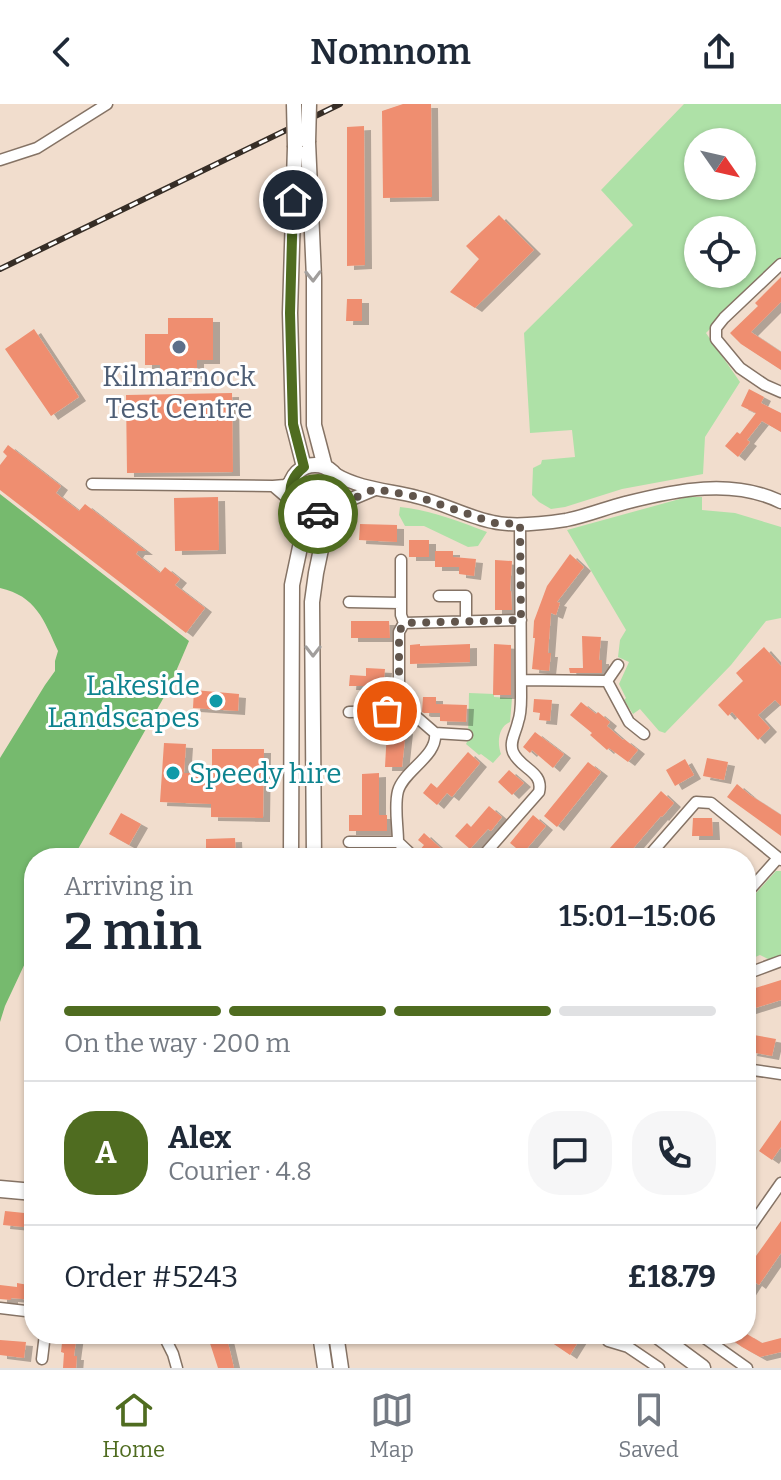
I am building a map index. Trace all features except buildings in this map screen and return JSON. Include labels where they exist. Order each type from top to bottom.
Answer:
[{"type":"main road","points":[[294,104],[302,145],[314,278],[314,425],[340,490],[332,508],[312,602],[314,848]]},
{"type":"main road","points":[[304,467],[293,424],[291,335],[302,145],[309,104]]},
{"type":"main road","points":[[330,470],[318,464],[304,467],[297,472],[290,488],[294,504],[307,514],[315,515],[332,508]]},
{"type":"main road","points":[[291,848],[292,585],[307,514]]},
{"type":"main road","points":[[291,718],[313,717]]},
{"type":"main road","points":[[0,1189],[24,1191]]},
{"type":"main road","points":[[321,1344],[325,1368]]},
{"type":"main road","points":[[337,1344],[341,1368]]},
{"type":"main road","points":[[670,1344],[702,1368]]},
{"type":"street","points":[[0,160],[37,148],[107,104]]},
{"type":"street","points":[[781,264],[716,328],[716,339],[740,368],[781,392]]},
{"type":"street","points":[[330,470],[344,479],[375,489],[419,497],[494,523],[567,520],[627,502],[694,488],[759,492],[781,502]]},
{"type":"street","points":[[92,484],[273,486],[285,485],[292,480]]},
{"type":"street","points":[[273,486],[294,504]]},
{"type":"street","points":[[332,508],[375,489]]},
{"type":"street","points":[[490,848],[539,792],[540,785],[537,776],[512,750],[512,738],[519,721],[521,680],[520,524]]},
{"type":"street","points":[[401,560],[400,603],[404,623],[399,632],[401,701],[435,733],[467,735]]},
{"type":"street","points":[[439,596],[466,596],[466,621]]},
{"type":"street","points":[[349,602],[400,603]]},
{"type":"street","points":[[404,623],[521,620]]},
{"type":"street","points":[[607,681],[618,665]]},
{"type":"street","points":[[521,680],[607,681]]},
{"type":"street","points":[[607,681],[629,722],[644,734]]},
{"type":"street","points":[[349,712],[387,711],[401,701]]},
{"type":"street","points":[[398,842],[397,793],[433,747],[435,733]]},
{"type":"street","points":[[656,848],[696,802],[711,803],[780,859],[756,884]]},
{"type":"street","points":[[349,842],[398,842],[404,848]]},
{"type":"street","points":[[756,970],[781,961]]},
{"type":"street","points":[[756,1070],[781,1074]]},
{"type":"street","points":[[756,1219],[781,1183]]},
{"type":"street","points":[[0,1308],[24,1311]]},
{"type":"street","points":[[42,1359],[44,1344]]},
{"type":"street","points":[[168,1344],[177,1368]]},
{"type":"street","points":[[618,1344],[628,1347],[659,1368]]},
{"type":"street","points":[[713,1344],[747,1368]]},
{"type":"green space","points":[[684,104],[781,104],[781,257],[756,282],[756,216],[684,216],[684,288],[750,288],[706,333],[740,382],[705,437],[703,474],[622,489],[551,509],[532,495],[533,468],[542,460],[575,457],[572,430],[530,433],[524,333],[633,225],[601,190]]},
{"type":"green space","points":[[0,494],[189,641],[168,690],[79,848],[24,848],[24,965],[0,1022],[0,758],[55,671],[58,651],[43,620],[30,603],[0,588]]},
{"type":"green space","points":[[687,497],[702,497],[702,510],[735,513],[781,527],[781,618],[766,621],[731,665],[665,733],[659,731],[640,709],[633,714],[624,700],[626,698],[619,684],[629,662],[618,657],[620,640],[626,630],[567,530]]},
{"type":"green space","points":[[400,507],[433,513],[487,532],[478,546],[468,547],[424,526],[405,526],[399,515]]},
{"type":"green space","points":[[469,693],[512,698],[510,722],[500,736],[501,754],[493,763],[466,744]]},
{"type":"green space","points":[[776,871],[781,871],[781,953],[780,957],[770,960],[760,955],[756,957],[756,893]]},
{"type":"railway","points":[[0,269],[340,104]]},
{"type":"way so far","points":[[318,514],[375,489],[419,497],[494,523],[520,524],[521,620],[404,623],[399,632],[401,701],[387,711]]},
{"type":"place","name":"Kilmarnock Test Centre","points":[[179,347]]},
{"type":"place","name":"Lakeside Landscapes","points":[[216,701]]},
{"type":"place","name":"Speedy hire","points":[[173,773]]},
{"type":"route","points":[[293,200],[290,313],[293,424],[304,467],[297,472],[290,488],[294,504],[300,510],[318,514]]}]
